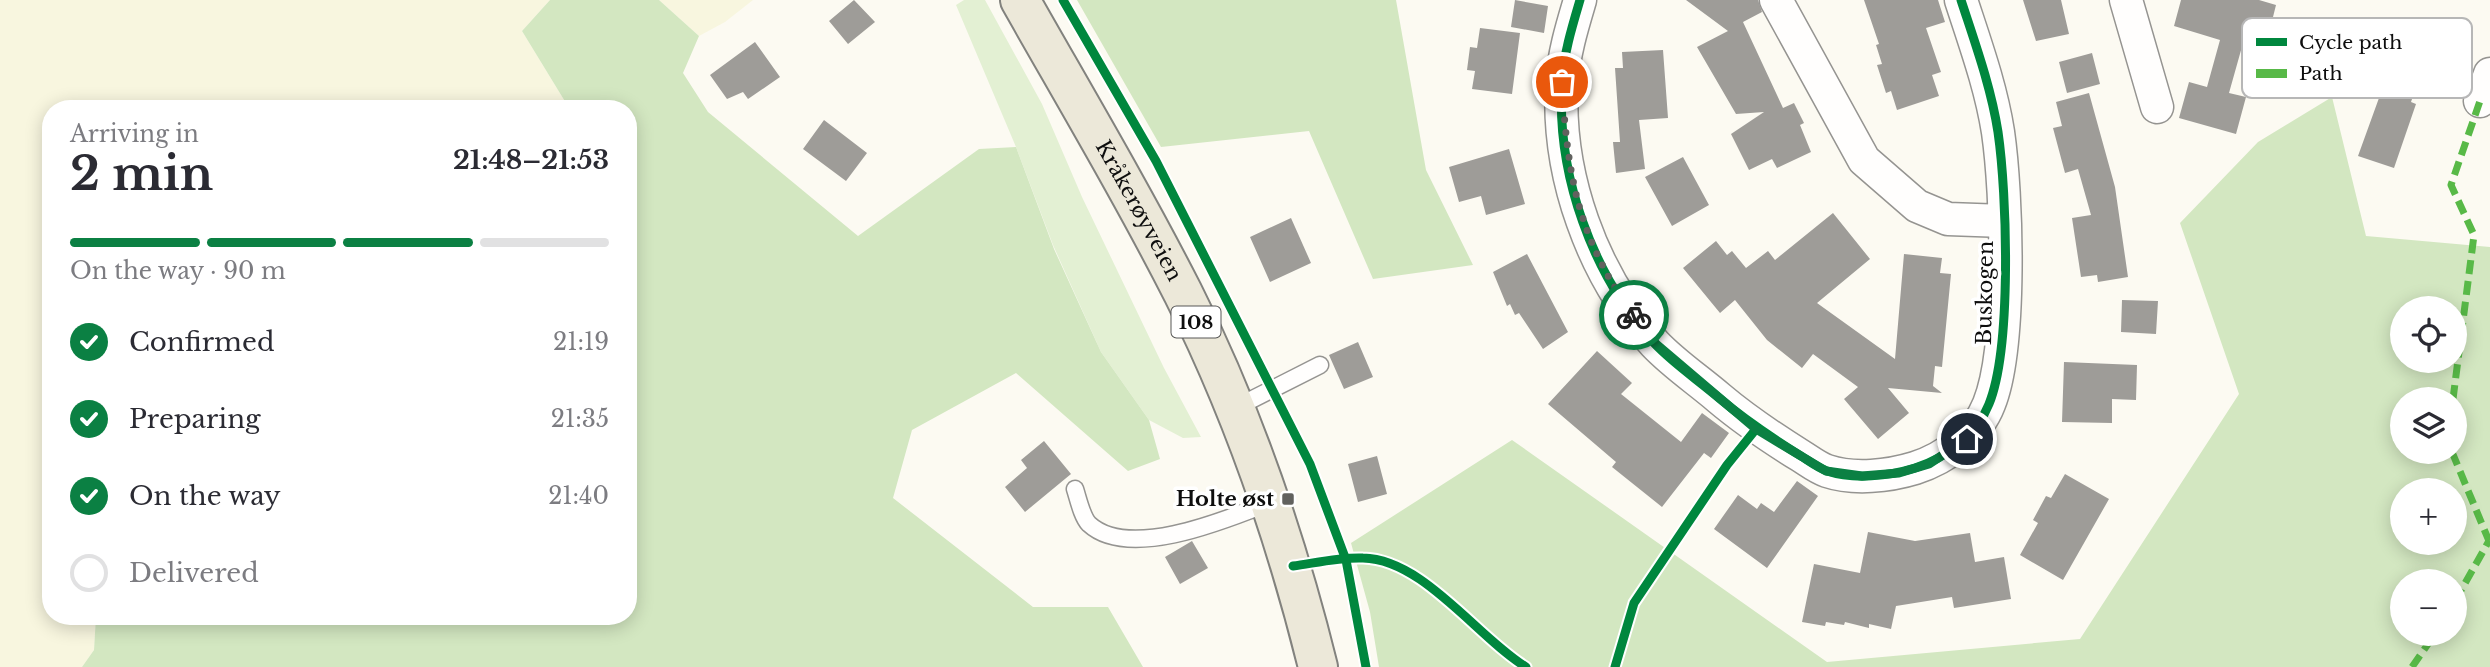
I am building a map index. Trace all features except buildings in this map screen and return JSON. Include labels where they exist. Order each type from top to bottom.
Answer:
[{"type":"main road","name":"Kråkerøyveien","points":[[1020,0],[1160,249],[1235,408],[1293,566],[1318,667]]},
{"type":"street","name":"Buskogen","points":[[1580,0],[1568,37],[1562,82],[1565,141],[1573,193],[1606,278],[1656,344],[1756,429],[1826,471],[1862,476],[1899,473],[1929,464],[1967,439],[1989,405],[2002,349],[2004,221],[1998,132],[1987,80],[1961,0]]},
{"type":"street","name":"Buskogen","points":[[1776,0],[1864,160],[1917,206],[1948,219],[2004,221]]},
{"type":"street","points":[[2126,0],[2157,107]]},
{"type":"lane","points":[[1235,408],[1320,365]]},
{"type":"lane","points":[[1075,489],[1087,523],[1105,534],[1136,540],[1221,522],[1271,502]]},
{"type":"shaded area","points":[[0,0],[550,0],[522,31],[564,100],[42,100],[42,625],[95,625],[94,650],[82,667],[0,667]]},
{"type":"shaded area","points":[[659,0],[753,0],[725,22],[699,36]]},
{"type":"green space","points":[[550,0],[659,0],[699,36],[683,73],[708,112],[858,236],[979,149],[1016,147],[1054,249],[1101,352],[1149,420],[1160,459],[1128,471],[1016,373],[912,430],[893,498],[1033,607],[1108,607],[1143,667],[82,667],[94,650],[95,625],[637,625],[637,100],[564,100],[522,31]]},
{"type":"green space","points":[[964,0],[985,0],[1042,104],[1082,197],[1164,368],[1201,437],[1183,438],[1149,420],[1101,352],[1053,245],[1016,147],[956,5]]},
{"type":"green space","points":[[1077,0],[1396,0],[1426,170],[1473,265],[1373,279],[1309,131],[1161,147]]},
{"type":"green space","points":[[2332,98],[2366,236],[2490,247],[2490,667],[1379,667],[1370,612],[1351,543],[1512,440],[1827,662],[2080,639],[2239,394],[2180,223],[2258,142]]},
{"type":"marked path","points":[[2455,387],[2474,235],[2451,185],[2480,101]]},
{"type":"marked path","points":[[2457,464],[2489,541]]},
{"type":"marked path","points":[[2467,580],[2490,539]]},
{"type":"marked path","points":[[2412,667],[2427,646]]},
{"type":"cycle path","points":[[1063,0],[1156,161],[1310,464],[1346,560],[1366,667]]},
{"type":"cycle path","points":[[1580,0],[1562,81],[1565,152],[1583,222],[1613,287],[1655,344],[1739,414],[1820,468],[1837,474],[1860,476],[1883,475],[1915,468],[1949,452],[1977,426],[1984,415],[1996,378],[2006,270],[2001,159],[1991,98],[1961,0]]},
{"type":"cycle path","points":[[1615,667],[1634,603],[1727,465],[1756,429]]},
{"type":"cycle path","points":[[1293,566],[1363,558],[1385,562],[1407,571],[1428,585],[1507,654],[1526,667]]},
{"type":"way so far","points":[[1562,82],[1565,141],[1573,193],[1606,278],[1634,315]]},
{"type":"place","name":"Holte øst","points":[[1288,499]]},
{"type":"route","points":[[1634,315],[1656,344],[1756,429],[1826,471],[1862,476],[1899,473],[1929,464],[1967,439]]}]
